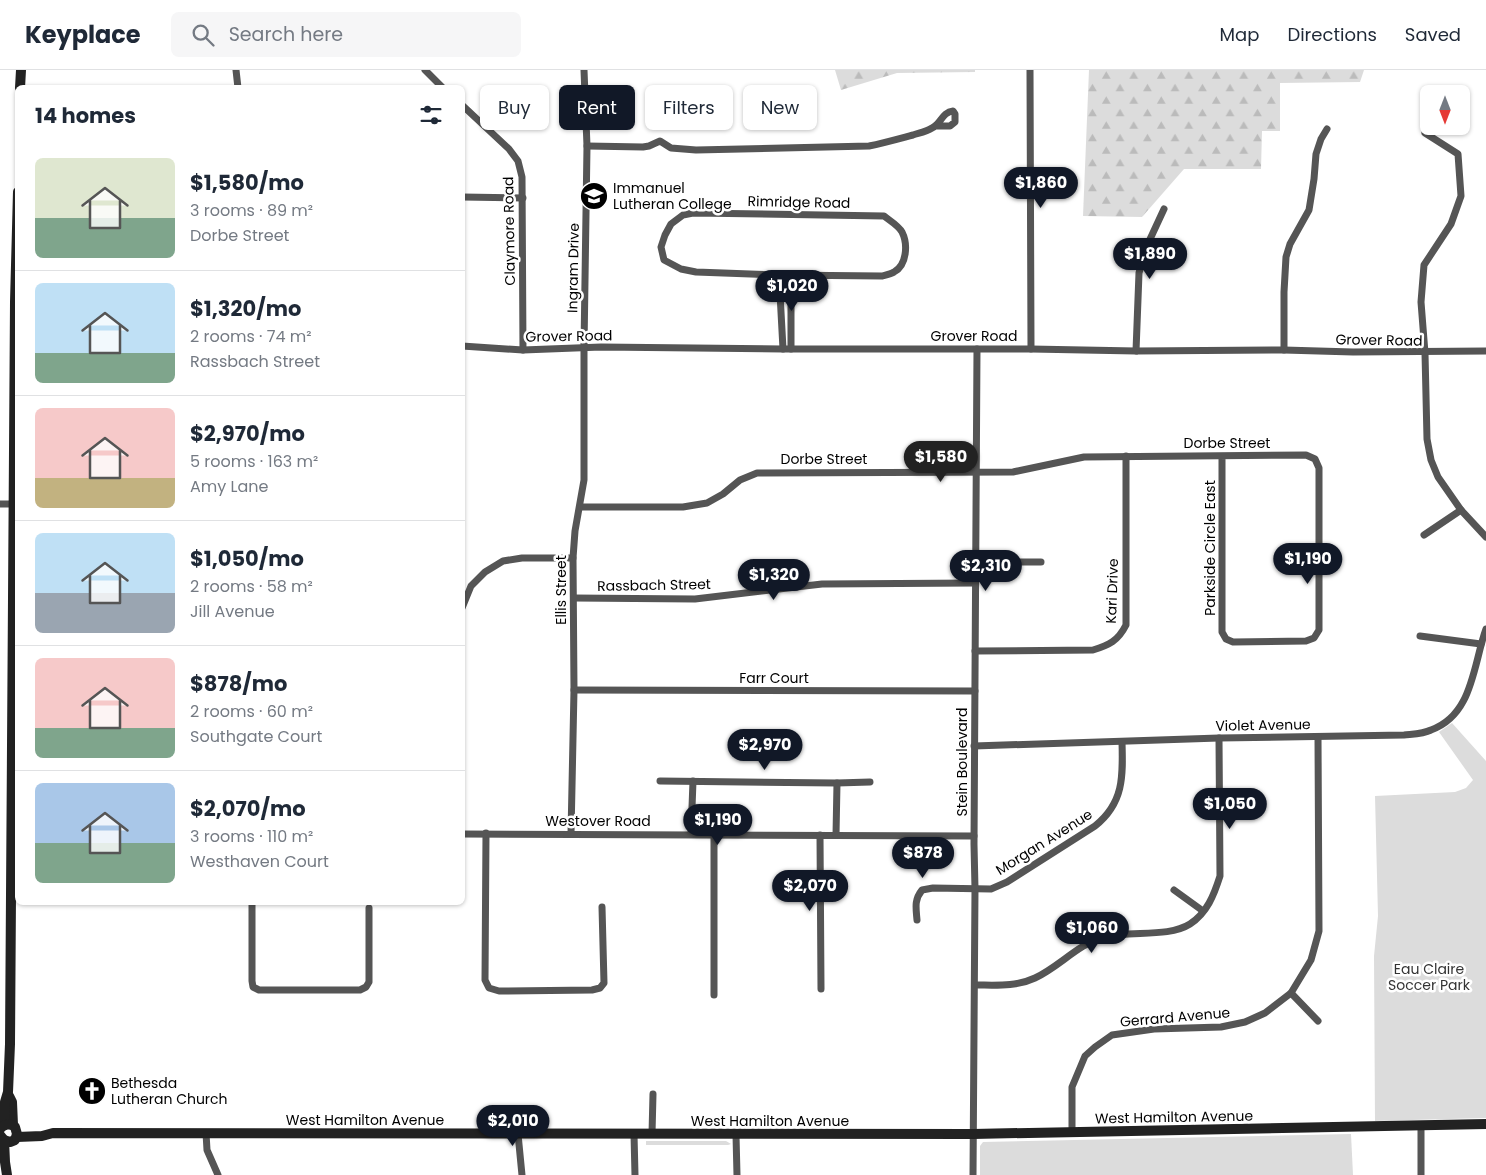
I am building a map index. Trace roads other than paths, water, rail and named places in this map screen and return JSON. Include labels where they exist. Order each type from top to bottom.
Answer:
[{"type":"street","points":[[20,85],[21,70]]},
{"type":"street","points":[[236,70],[238,85]]},
{"type":"street","points":[[425,70],[440,85]]},
{"type":"street","name":"Ingram Drive","points":[[584,70],[587,146],[584,347]]},
{"type":"street","points":[[1030,70],[1031,349]]},
{"type":"street","name":"Claymore Road","points":[[465,109],[508,149],[518,161],[522,177],[523,350]]},
{"type":"street","points":[[587,146],[643,147],[660,141],[671,148],[696,150],[869,146],[926,131],[935,126]]},
{"type":"street","points":[[1284,350],[1284,278],[1286,257],[1290,244],[1308,210],[1314,179],[1316,154],[1327,129]]},
{"type":"street","points":[[1428,135],[1458,154],[1460,196],[1451,224],[1424,265],[1421,302],[1425,353],[1427,438],[1431,460],[1448,494],[1486,537]]},
{"type":"street","points":[[465,197],[523,198]]},
{"type":"street","points":[[1136,351],[1139,273],[1145,250],[1164,209]]},
{"type":"street","name":"Rimridge Road","points":[[693,213],[884,216],[902,231],[905,243],[905,257],[901,266],[893,273],[882,276],[791,275],[696,272],[681,269],[664,260],[661,247],[670,224],[683,215],[693,213]]},
{"type":"street","points":[[779,275],[783,349]]},
{"type":"street","points":[[791,275],[791,349]]},
{"type":"street","name":"Grover Road","points":[[465,346],[523,350],[584,347],[1136,351],[1284,350],[1425,353],[1486,351]]},
{"type":"street","name":"Ellis Street","points":[[571,834],[574,690],[573,558],[575,531],[584,480],[584,347]]},
{"type":"street","name":"Stein Boulevard","points":[[973,1175],[977,349]]},
{"type":"street","points":[[8,1175],[5,1162],[5,1102],[8,1092],[14,830],[15,598],[13,504],[15,443]]},
{"type":"street","name":"Dorbe Street","points":[[580,507],[683,507],[706,503],[723,494],[740,480],[757,473],[1013,472],[1084,457],[1306,455],[1315,459],[1319,468],[1318,630],[1314,638],[1306,641],[1233,642],[1226,638]]},
{"type":"street","name":"Kari Drive","points":[[975,651],[1093,650],[1106,646],[1122,634],[1126,625],[1126,456]]},
{"type":"street","name":"Parkside Circle East","points":[[1222,456],[1222,632],[1226,638]]},
{"type":"street","points":[[0,504],[13,504]]},
{"type":"street","points":[[1424,534],[1461,510]]},
{"type":"street","points":[[465,601],[472,586],[485,572],[503,561],[531,558],[573,558]]},
{"type":"street","points":[[975,562],[1041,562]]},
{"type":"street","name":"Rassbach Street","points":[[574,598],[695,599],[822,584],[975,583]]},
{"type":"street","name":"Violet Avenue","points":[[974,746],[1219,738],[1404,735],[1430,731],[1442,725],[1459,710],[1465,700],[1486,630]]},
{"type":"street","points":[[1420,636],[1481,644]]},
{"type":"street","name":"Farr Court","points":[[574,690],[975,691]]},
{"type":"street","name":"Gerrard Avenue","points":[[1072,1133],[1072,1086],[1085,1056],[1112,1035],[1154,1029],[1221,1028],[1245,1022],[1266,1013],[1292,994],[1311,960],[1319,931],[1318,737]]},
{"type":"street","points":[[975,985],[1002,986],[1019,984],[1036,978],[1087,944],[1102,938],[1119,934],[1160,933],[1174,930],[1190,924],[1203,911],[1214,895],[1220,876],[1219,738]]},
{"type":"street","name":"Morgan Avenue","points":[[917,920],[915,905],[917,896],[922,890],[933,888],[991,889],[1007,882],[1104,819],[1115,802],[1121,784],[1123,775],[1122,742]]},
{"type":"street","points":[[660,781],[870,782]]},
{"type":"street","points":[[691,834],[693,782]]},
{"type":"street","points":[[836,835],[837,783]]},
{"type":"street","name":"Westover Road","points":[[465,834],[974,836]]},
{"type":"street","points":[[486,834],[485,980],[489,988],[499,991],[592,990],[600,988],[604,983],[602,907]]},
{"type":"street","points":[[714,835],[714,995]]},
{"type":"street","points":[[820,835],[821,989]]},
{"type":"street","points":[[1174,890],[1203,911]]},
{"type":"street","points":[[252,905],[252,981],[253,987],[259,990],[360,990],[366,987],[369,982],[369,908]]},
{"type":"street","points":[[1292,994],[1318,1021]]},
{"type":"street","points":[[652,1134],[653,1094]]},
{"type":"street","name":"West Hamilton Avenue","points":[[6,1133],[43,1129],[53,1133],[972,1134],[1486,1124]]},
{"type":"street","points":[[1421,1126],[1421,1175]]},
{"type":"street","points":[[206,1133],[207,1150],[218,1175]]},
{"type":"street","points":[[518,1134],[522,1175]]},
{"type":"street","points":[[634,1134],[635,1175]]},
{"type":"street","points":[[736,1135],[737,1175]]},
{"type":"place","name":"Immanuel Lutheran College","points":[[594,196]]},
{"type":"place","name":"Bethesda Lutheran Church","points":[[92,1091]]},
{"type":"park label","name":"Eau Claire Soccer Park","points":[[1429,978]]}]
